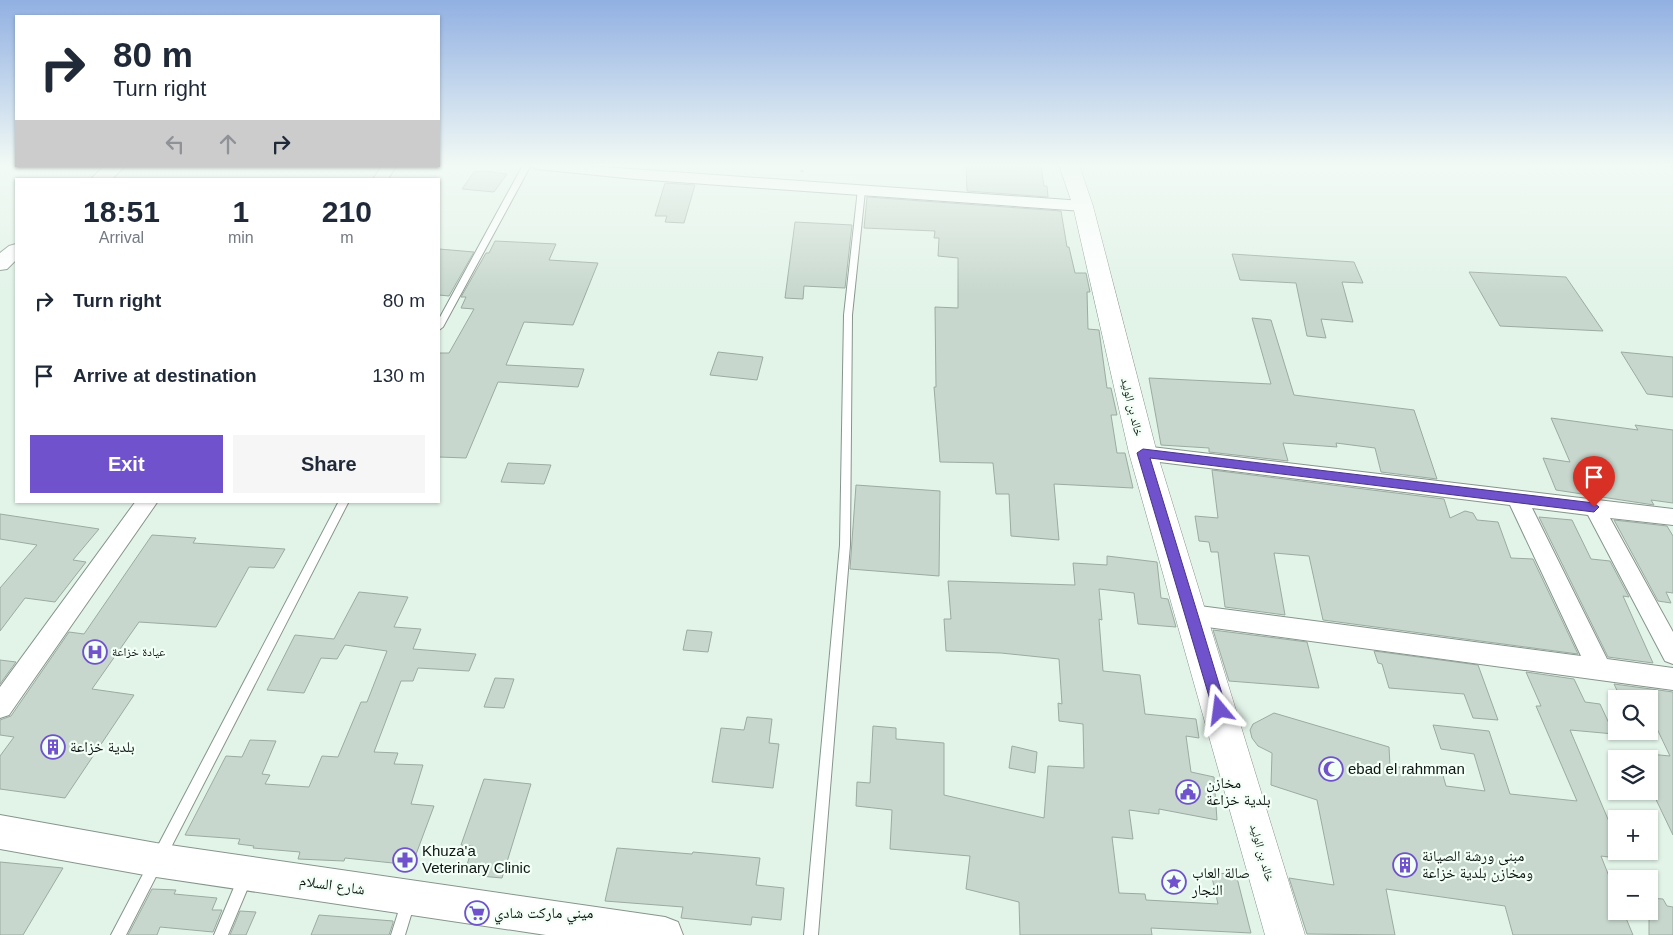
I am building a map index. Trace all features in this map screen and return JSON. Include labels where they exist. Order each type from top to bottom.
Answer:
[{"type":"main road","name":"خالد بن الوليد","points":[[1085,209],[1143,453],[1285,935]]},
{"type":"street","points":[[0,264],[15,251]]},
{"type":"street","points":[[1143,453],[1673,517]]},
{"type":"street","points":[[1516,497],[1599,668]]},
{"type":"street","points":[[0,707],[147,503]]},
{"type":"street","points":[[1594,507],[1673,654]]},
{"type":"street","points":[[1192,615],[1673,679]]},
{"type":"street","name":"شارع السلام","points":[[0,832],[156,860],[410,896],[544,926],[665,935]]},
{"type":"lane","points":[[440,325],[502,209]]},
{"type":"lane","points":[[811,935],[845,545],[848,315],[859,209]]},
{"type":"lane","points":[[118,935],[343,503]]},
{"type":"lane","points":[[221,935],[248,873]]},
{"type":"lane","points":[[398,935],[410,896]]},
{"type":"building","points":[[657,209],[688,209],[684,223],[665,222],[667,216],[655,216]]},
{"type":"building","points":[[866,209],[1028,209],[1061,211],[1067,247],[1069,247],[1075,273],[1086,273],[1090,292],[1087,292],[1088,329],[1099,330],[1107,388],[1111,388],[1117,415],[1111,415],[1117,453],[1125,453],[1133,488],[1054,484],[1059,540],[1011,536],[1009,494],[996,494],[993,463],[940,462],[934,387],[936,387],[935,307],[958,308],[958,258],[938,256],[939,238],[934,238],[935,231],[864,228]]},
{"type":"building","points":[[795,222],[852,225],[845,288],[804,286],[803,299],[785,298]]},
{"type":"building","points":[[495,241],[556,244],[549,260],[598,263],[573,325],[524,322],[506,365],[584,369],[578,387],[498,382],[466,458],[440,457],[440,353],[449,353],[474,309],[461,308],[466,297],[461,297],[486,253],[489,253]]},
{"type":"building","points":[[440,249],[474,252],[449,296],[440,295]]},
{"type":"building","points":[[1232,254],[1354,262],[1363,283],[1342,282],[1353,322],[1321,319],[1326,338],[1307,336],[1296,283],[1240,280]]},
{"type":"building","points":[[1469,272],[1566,277],[1603,331],[1500,326]]},
{"type":"building","points":[[1252,318],[1271,320],[1294,395],[1414,410],[1437,479],[1381,472],[1375,448],[1336,443],[1337,447],[1283,443],[1288,461],[1209,452],[1209,448],[1161,445],[1149,378],[1271,384]]},
{"type":"building","points":[[718,352],[763,357],[757,380],[710,375]]},
{"type":"building","points":[[1621,352],[1673,357],[1673,397],[1647,394]]},
{"type":"building","points":[[1551,418],[1638,430],[1635,425],[1673,430],[1673,503],[1651,500],[1654,505],[1556,490],[1543,458],[1570,462]]},
{"type":"building","points":[[508,463],[551,465],[544,484],[501,482]]},
{"type":"building","points":[[1212,470],[1444,499],[1450,518],[1465,511],[1473,513],[1477,520],[1498,522],[1511,558],[1533,559],[1578,654],[1323,620],[1309,556],[1274,553],[1285,615],[1225,607],[1218,552],[1211,552],[1209,542],[1199,541],[1195,516],[1218,518]]},
{"type":"building","points":[[856,485],[940,491],[939,576],[850,569]]},
{"type":"building","points":[[0,514],[99,529],[73,560],[86,562],[55,602],[25,598],[0,631],[0,588],[37,545],[0,539]]},
{"type":"building","points":[[1539,517],[1572,520],[1591,559],[1610,561],[1629,597],[1623,596],[1653,663],[1608,657]]},
{"type":"building","points":[[1614,520],[1667,526],[1673,536],[1673,593],[1666,592],[1671,603],[1658,601]]},
{"type":"building","points":[[152,535],[196,538],[193,543],[285,549],[274,568],[249,567],[216,627],[139,622],[92,689],[134,695],[65,798],[0,789],[0,756],[14,737],[0,735],[0,720],[11,716],[69,632],[84,634]]},
{"type":"building","points":[[1107,556],[1157,562],[1161,598],[1168,599],[1176,627],[1138,624],[1134,593],[1099,589],[1103,671],[1140,675],[1145,714],[1196,719],[1199,738],[1186,736],[1191,772],[1214,777],[1217,820],[1159,809],[1159,814],[1129,810],[1133,839],[1112,837],[1119,893],[1145,894],[1146,900],[1218,904],[1211,873],[1236,874],[1251,933],[1151,928],[1152,935],[1020,935],[1019,902],[966,889],[970,856],[890,849],[892,810],[856,806],[857,782],[870,783],[873,726],[896,728],[896,739],[944,743],[944,795],[1044,818],[1048,766],[1084,768],[1083,724],[1059,721],[1058,703],[1062,704],[1059,659],[1001,653],[946,651],[944,619],[951,619],[948,581],[1075,585],[1073,563],[1107,565]]},
{"type":"building","points":[[359,592],[408,597],[394,627],[421,629],[413,649],[476,654],[469,671],[418,668],[413,681],[401,681],[374,752],[398,753],[394,764],[423,765],[411,804],[434,806],[412,865],[345,858],[344,861],[298,859],[300,852],[253,848],[254,846],[238,844],[240,839],[185,835],[226,756],[242,757],[250,740],[276,741],[262,774],[270,775],[265,784],[309,787],[322,756],[338,757],[361,702],[367,702],[387,651],[345,645],[337,659],[321,658],[304,693],[267,690],[295,635],[334,639]]},
{"type":"building","points":[[687,630],[712,632],[708,652],[683,650]]},
{"type":"building","points":[[1213,630],[1307,642],[1319,688],[1229,681]]},
{"type":"building","points":[[1374,651],[1478,665],[1498,720],[1473,718],[1464,694],[1389,688],[1382,664],[1378,663]]},
{"type":"building","points":[[0,660],[16,662],[0,684]]},
{"type":"building","points":[[1526,672],[1574,679],[1585,702],[1600,704],[1608,721],[1608,733],[1570,730],[1608,819],[1608,857],[1601,856],[1608,874],[1608,920],[1627,920],[1633,935],[1513,935],[1505,906],[1386,889],[1395,935],[1307,934],[1289,878],[1334,885],[1317,800],[1271,785],[1272,753],[1258,746],[1252,738],[1250,730],[1253,724],[1274,713],[1389,747],[1390,766],[1442,772],[1446,786],[1485,791],[1474,754],[1441,749],[1433,725],[1489,731],[1510,794],[1577,801],[1536,706],[1541,706]]},
{"type":"building","points":[[495,678],[514,679],[504,708],[484,707]]},
{"type":"building","points":[[1614,684],[1673,692],[1673,835],[1656,800],[1658,800],[1658,755],[1670,756],[1658,731],[1658,690],[1617,690]]},
{"type":"building","points":[[747,717],[772,719],[769,743],[779,744],[773,788],[712,782],[721,728],[744,730]]},
{"type":"building","points":[[1012,746],[1037,752],[1035,773],[1009,768]]},
{"type":"building","points":[[484,779],[531,784],[502,878],[480,876],[481,873],[465,871],[473,846],[461,845]]},
{"type":"building","points":[[617,848],[760,858],[756,885],[784,888],[781,920],[752,917],[751,925],[681,918],[683,907],[605,901]]},
{"type":"building","points":[[0,862],[63,868],[23,935],[0,935]]},
{"type":"building","points":[[152,889],[176,890],[174,894],[217,898],[212,910],[222,910],[213,932],[160,927],[157,935],[128,935]]},
{"type":"building","points":[[1658,899],[1663,899],[1667,906],[1673,907],[1673,935],[1649,935],[1649,920],[1658,920]]},
{"type":"building","points":[[240,911],[256,912],[246,935],[230,935]]},
{"type":"building","points":[[319,915],[393,921],[393,923],[389,935],[311,935]]},
{"type":"place","name":"عيادة خزاعة","points":[[95,652]]},
{"type":"place","name":"بلدية خزاعة","points":[[53,747]]},
{"type":"place","name":"ebad el rahmman","points":[[1331,769]]},
{"type":"place","name":"مخازن بلدية خزاعة","points":[[1188,792]]},
{"type":"place","name":"Khuza'a Veterinary Clinic","points":[[405,860]]},
{"type":"place","name":"مبنى ورشة الصيانة ومخازن بلدية خزاعة","points":[[1405,865]]},
{"type":"place","name":"صالة العاب النجار","points":[[1174,882]]},
{"type":"place","name":"ميني ماركت شادي","points":[[477,913]]},
{"type":"route","points":[[1220,710],[1143,453],[1594,507]]}]
